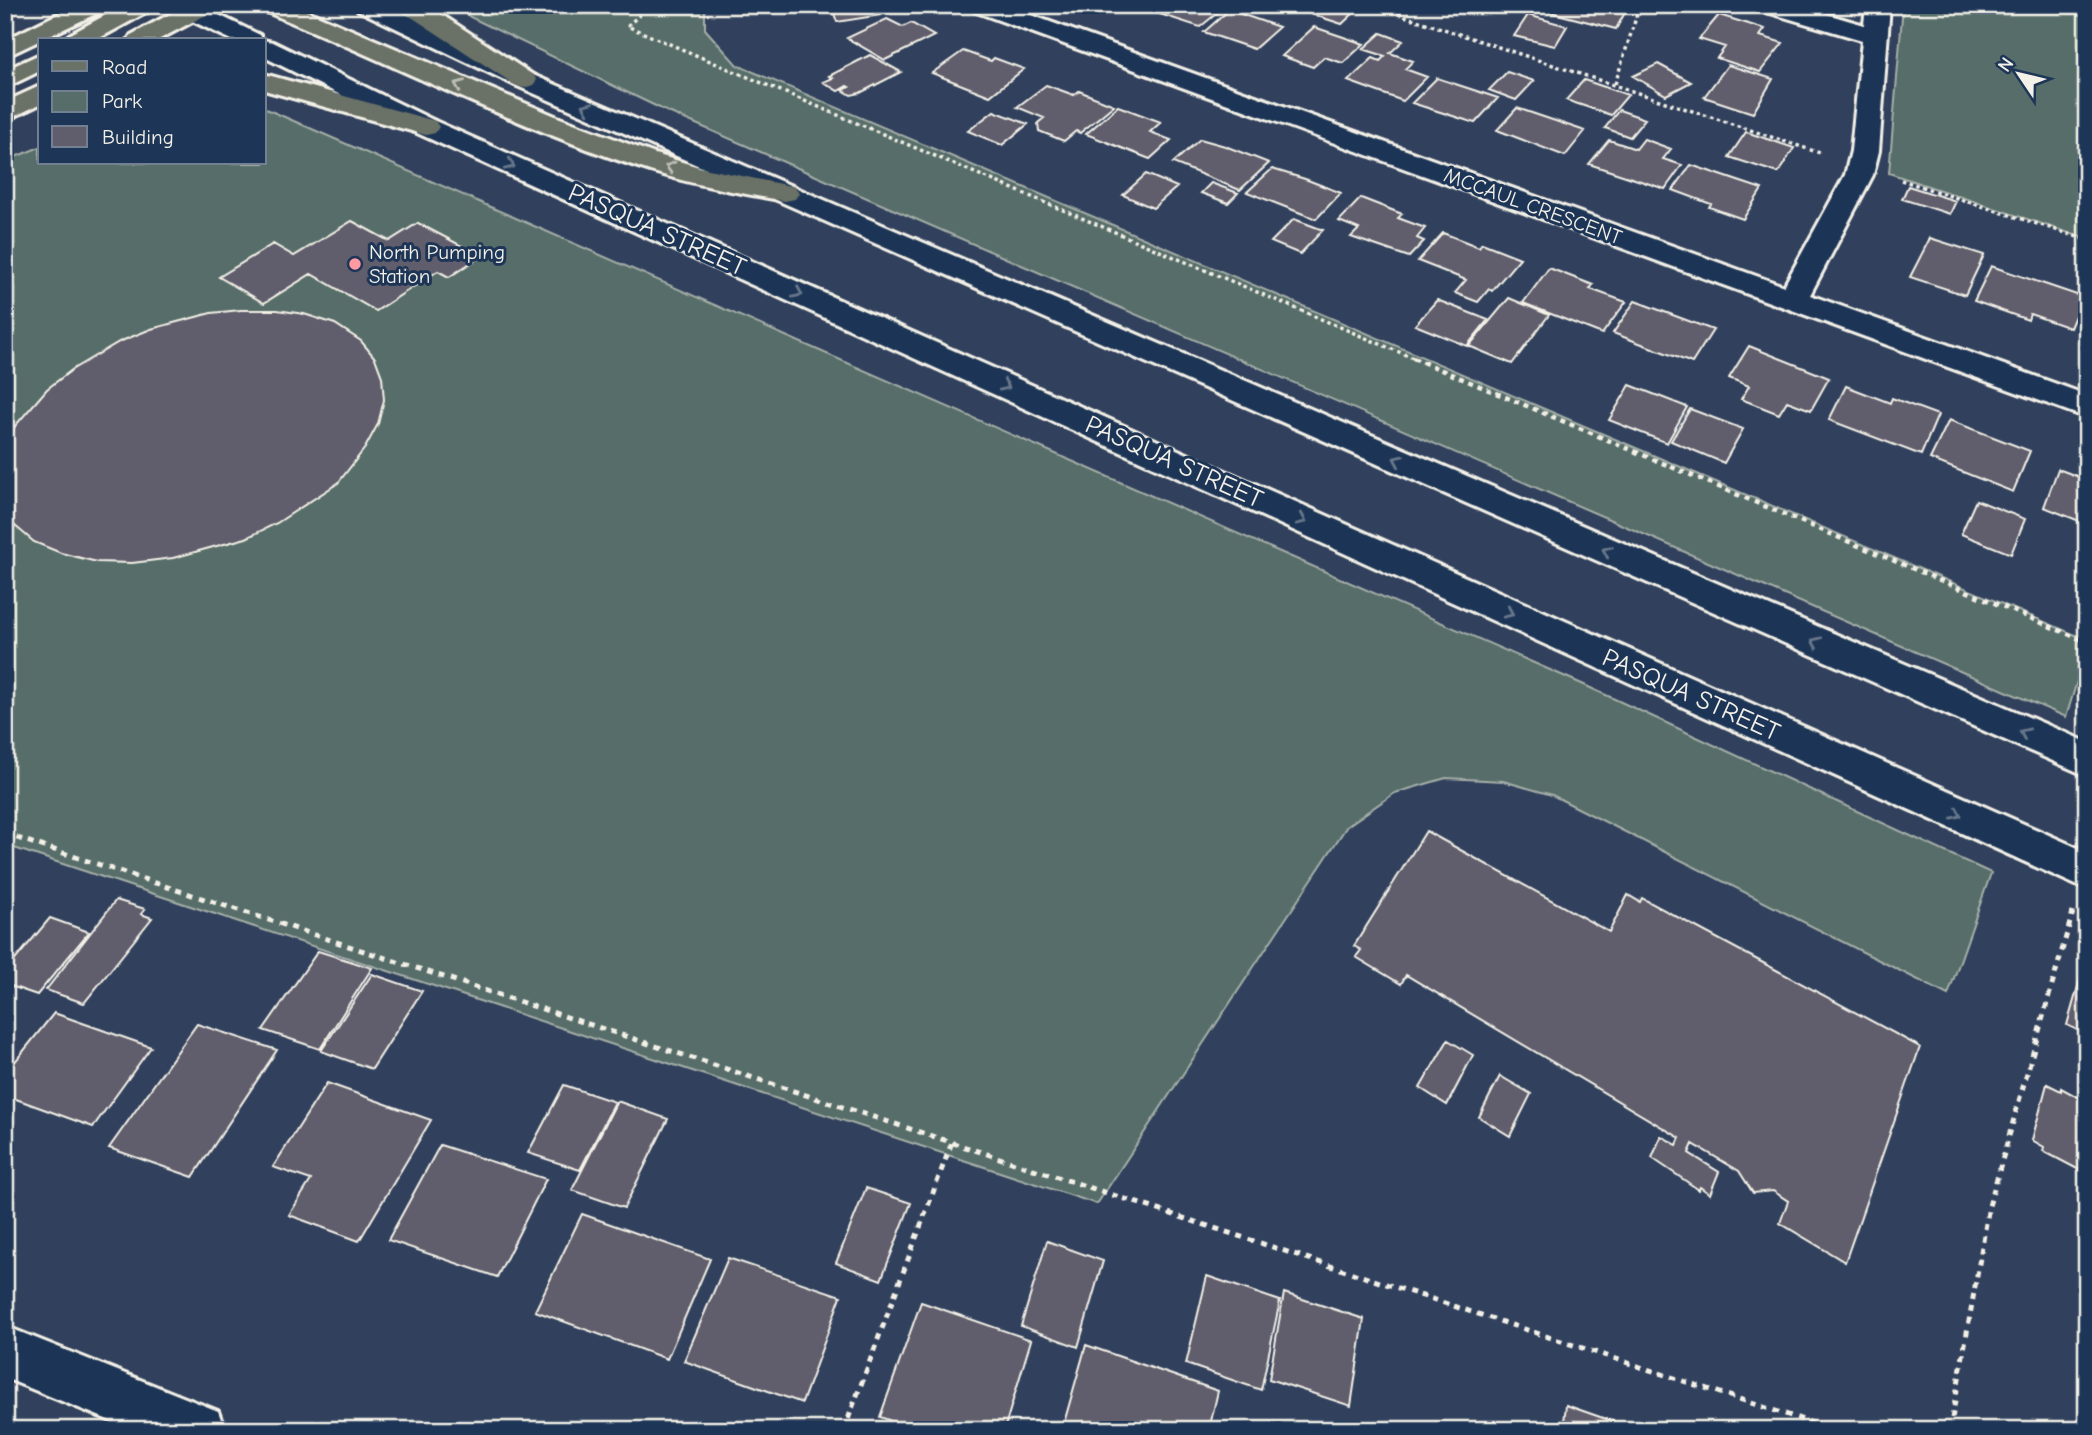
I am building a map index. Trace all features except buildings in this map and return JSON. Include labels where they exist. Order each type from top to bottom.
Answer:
[{"type":"main road","points":[[5,50],[95,5]]},
{"type":"main road","points":[[82,38],[142,5]]},
{"type":"main road","points":[[271,5],[531,116],[646,160],[702,176],[785,193]]},
{"type":"main road","points":[[367,5],[524,80],[2087,760]]},
{"type":"main road","points":[[410,5],[524,80]]},
{"type":"main road","name":"MCCAUL CRESCENT","points":[[980,5],[2087,407]]},
{"type":"main road","points":[[1769,5],[1875,36]]},
{"type":"main road","points":[[1792,300],[1859,175],[1878,5]]},
{"type":"main road","points":[[143,38],[194,7],[248,38]]},
{"type":"main road","name":"PASQUA STREET","points":[[266,48],[426,127],[2085,872]]},
{"type":"main road","points":[[5,80],[38,62]]},
{"type":"main road","points":[[266,83],[426,127]]},
{"type":"main road","points":[[5,113],[38,95]]},
{"type":"main road","points":[[5,131],[38,118]]},
{"type":"main road","points":[[5,1352],[199,1430]]},
{"type":"path","points":[[651,5],[627,26],[2087,642]]},
{"type":"path","points":[[1371,5],[2087,240]]},
{"type":"path","points":[[1615,84],[1640,5]]},
{"type":"path","points":[[5,834],[1833,1430]]},
{"type":"path","points":[[1950,1430],[1989,1206],[2085,872]]},
{"type":"path","points":[[844,1430],[951,1142]]},
{"type":"green space","points":[[455,5],[705,5],[705,29],[737,65],[2087,640],[2087,649],[2066,717],[666,111],[470,17]]},
{"type":"green space","points":[[1903,5],[2087,5],[2087,239],[1889,173]]},
{"type":"green space","points":[[266,109],[1582,684],[1991,873],[1948,995],[1552,795],[1503,781],[1446,778],[1395,793],[1347,826],[1097,1204],[5,845],[5,161],[38,148],[38,164],[266,164]]},
{"type":"place","name":"North Pumping Station","points":[[355,264]]}]
